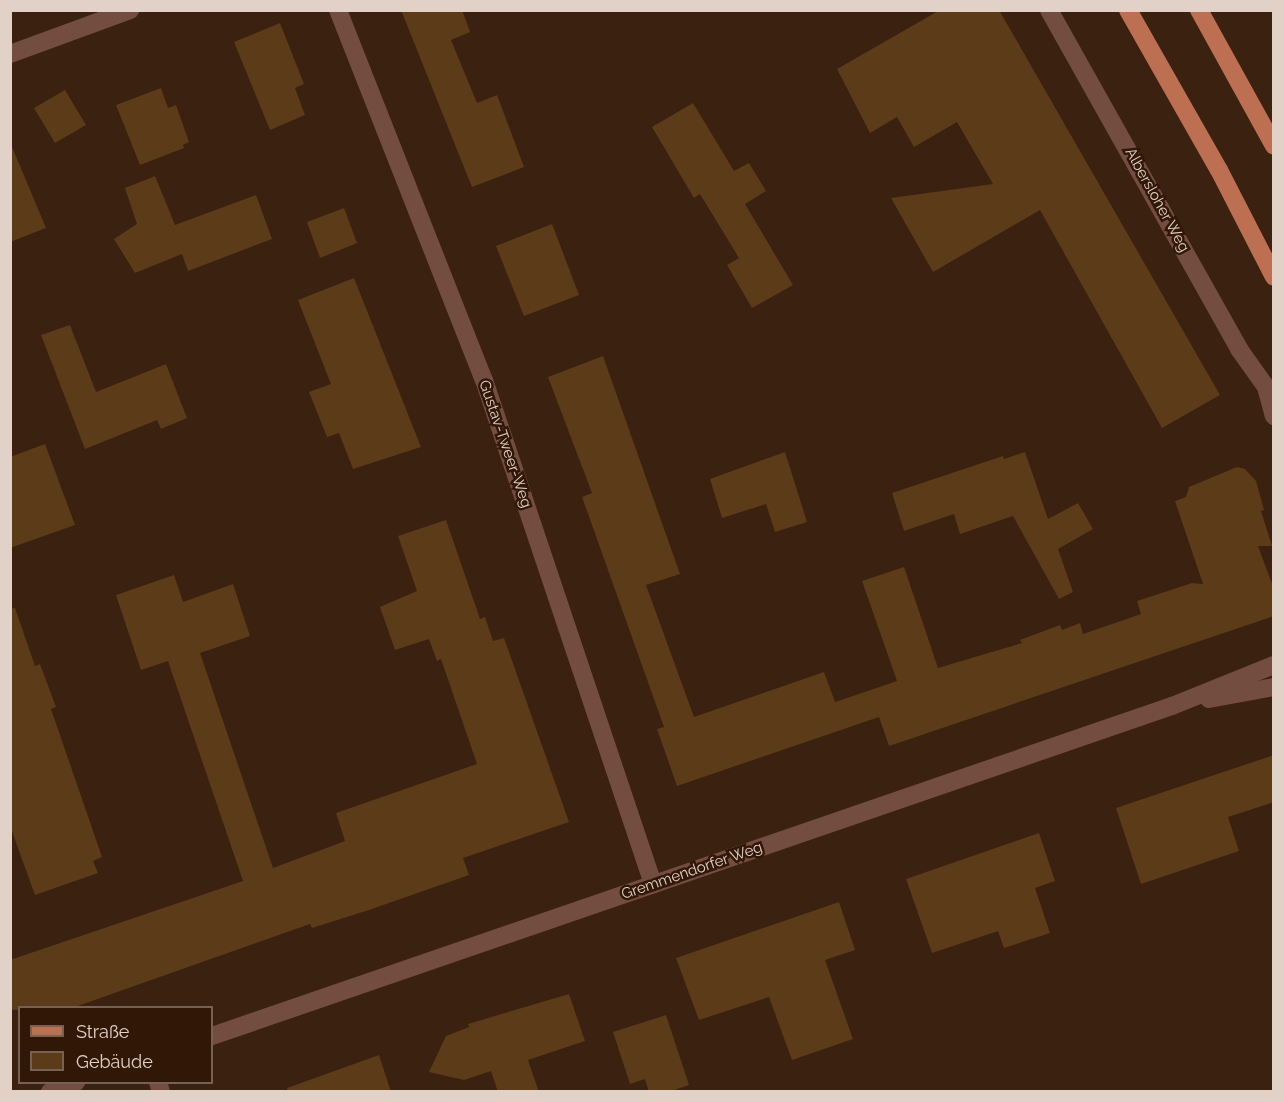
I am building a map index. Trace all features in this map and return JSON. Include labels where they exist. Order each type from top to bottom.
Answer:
[{"type":"main road","points":[[1128,10],[1219,170],[1274,278]]},
{"type":"main road","points":[[1199,10],[1274,146]]},
{"type":"street","points":[[10,54],[130,10]]},
{"type":"street","name":"Gustav-Tweer-Weg","points":[[339,10],[484,380],[653,884]]},
{"type":"street","name":"Albersloher Weg","points":[[1049,10],[1239,349],[1270,387],[1274,416]]},
{"type":"street","name":"Gremmendorfer Weg","points":[[213,1036],[1172,706],[1274,664]]},
{"type":"street","name":"Gremmendorfer Weg","points":[[1172,706],[1274,687]]},
{"type":"street","points":[[50,1092],[73,1084]]},
{"type":"building","points":[[401,10],[462,10],[470,32],[451,40],[477,103],[497,95],[524,167],[472,187]]},
{"type":"building","points":[[940,10],[999,10],[1220,395],[1162,428],[1040,210],[933,272],[891,198],[993,184],[957,122],[914,147],[897,117],[870,133],[837,69]]},
{"type":"building","points":[[280,23],[304,84],[295,88],[305,115],[270,130],[234,42]]},
{"type":"building","points":[[161,88],[168,108],[176,105],[189,142],[183,145],[184,148],[140,165],[116,105]]},
{"type":"building","points":[[65,90],[86,125],[55,143],[34,108]]},
{"type":"building","points":[[693,103],[734,171],[749,163],[766,191],[745,204],[793,285],[752,308],[727,265],[739,258],[700,194],[694,198],[652,127]]},
{"type":"building","points":[[10,142],[46,228],[10,242]]},
{"type":"building","points":[[155,176],[175,225],[256,195],[272,239],[188,271],[182,254],[135,273],[114,239],[137,224],[125,188]]},
{"type":"building","points":[[344,208],[357,243],[320,258],[307,222]]},
{"type":"building","points":[[552,224],[579,295],[524,316],[496,246]]},
{"type":"building","points":[[354,278],[421,447],[353,469],[339,433],[327,437],[309,392],[331,384],[298,300]]},
{"type":"building","points":[[70,325],[96,392],[166,364],[187,418],[161,429],[157,420],[85,449],[41,335]]},
{"type":"building","points":[[603,356],[680,574],[646,585],[694,717],[824,672],[835,702],[897,681],[862,581],[904,567],[938,668],[1022,643],[1020,640],[1060,625],[1062,630],[1080,623],[1083,634],[1141,614],[1137,601],[1192,583],[1203,584],[1175,501],[1186,497],[1189,487],[1237,467],[1245,469],[1256,481],[1264,510],[1261,511],[1272,546],[1258,546],[1274,589],[1274,616],[889,746],[879,717],[677,786],[657,729],[664,727],[582,497],[592,493],[548,377]]},
{"type":"building","points":[[45,444],[75,525],[10,548],[10,457]]},
{"type":"building","points":[[785,452],[807,522],[775,532],[766,504],[722,518],[710,479]]},
{"type":"building","points":[[1025,452],[1048,519],[1078,503],[1093,529],[1058,549],[1073,592],[1059,599],[1013,516],[960,534],[954,514],[904,531],[892,493],[1003,456],[1004,459]]},
{"type":"building","points":[[446,520],[480,619],[485,617],[493,641],[504,638],[569,822],[463,858],[469,875],[369,910],[312,928],[310,924],[78,1006],[18,1006],[18,1010],[10,1010],[10,960],[243,881],[168,661],[141,670],[116,595],[174,575],[183,602],[233,584],[250,636],[200,653],[273,868],[345,841],[336,813],[477,764],[441,659],[437,661],[429,639],[395,650],[380,607],[417,591],[398,536]]},
{"type":"building","points":[[15,608],[35,666],[40,664],[56,707],[51,709],[102,857],[93,861],[98,873],[35,895],[10,826],[10,609]]},
{"type":"building","points":[[1274,755],[1274,802],[1228,817],[1239,851],[1141,884],[1116,808]]},
{"type":"building","points":[[1039,833],[1055,881],[1035,888],[1050,933],[1004,948],[998,931],[932,953],[906,879]]},
{"type":"building","points":[[839,902],[855,950],[825,960],[853,1039],[792,1060],[769,997],[699,1020],[676,958]]},
{"type":"building","points":[[569,994],[585,1041],[528,1060],[539,1092],[498,1092],[491,1071],[464,1080],[429,1072],[446,1036],[469,1027],[468,1024]]},
{"type":"building","points":[[666,1015],[689,1085],[668,1092],[649,1092],[645,1079],[630,1084],[613,1032]]},
{"type":"building","points":[[379,1055],[391,1092],[288,1092],[287,1088]]}]
